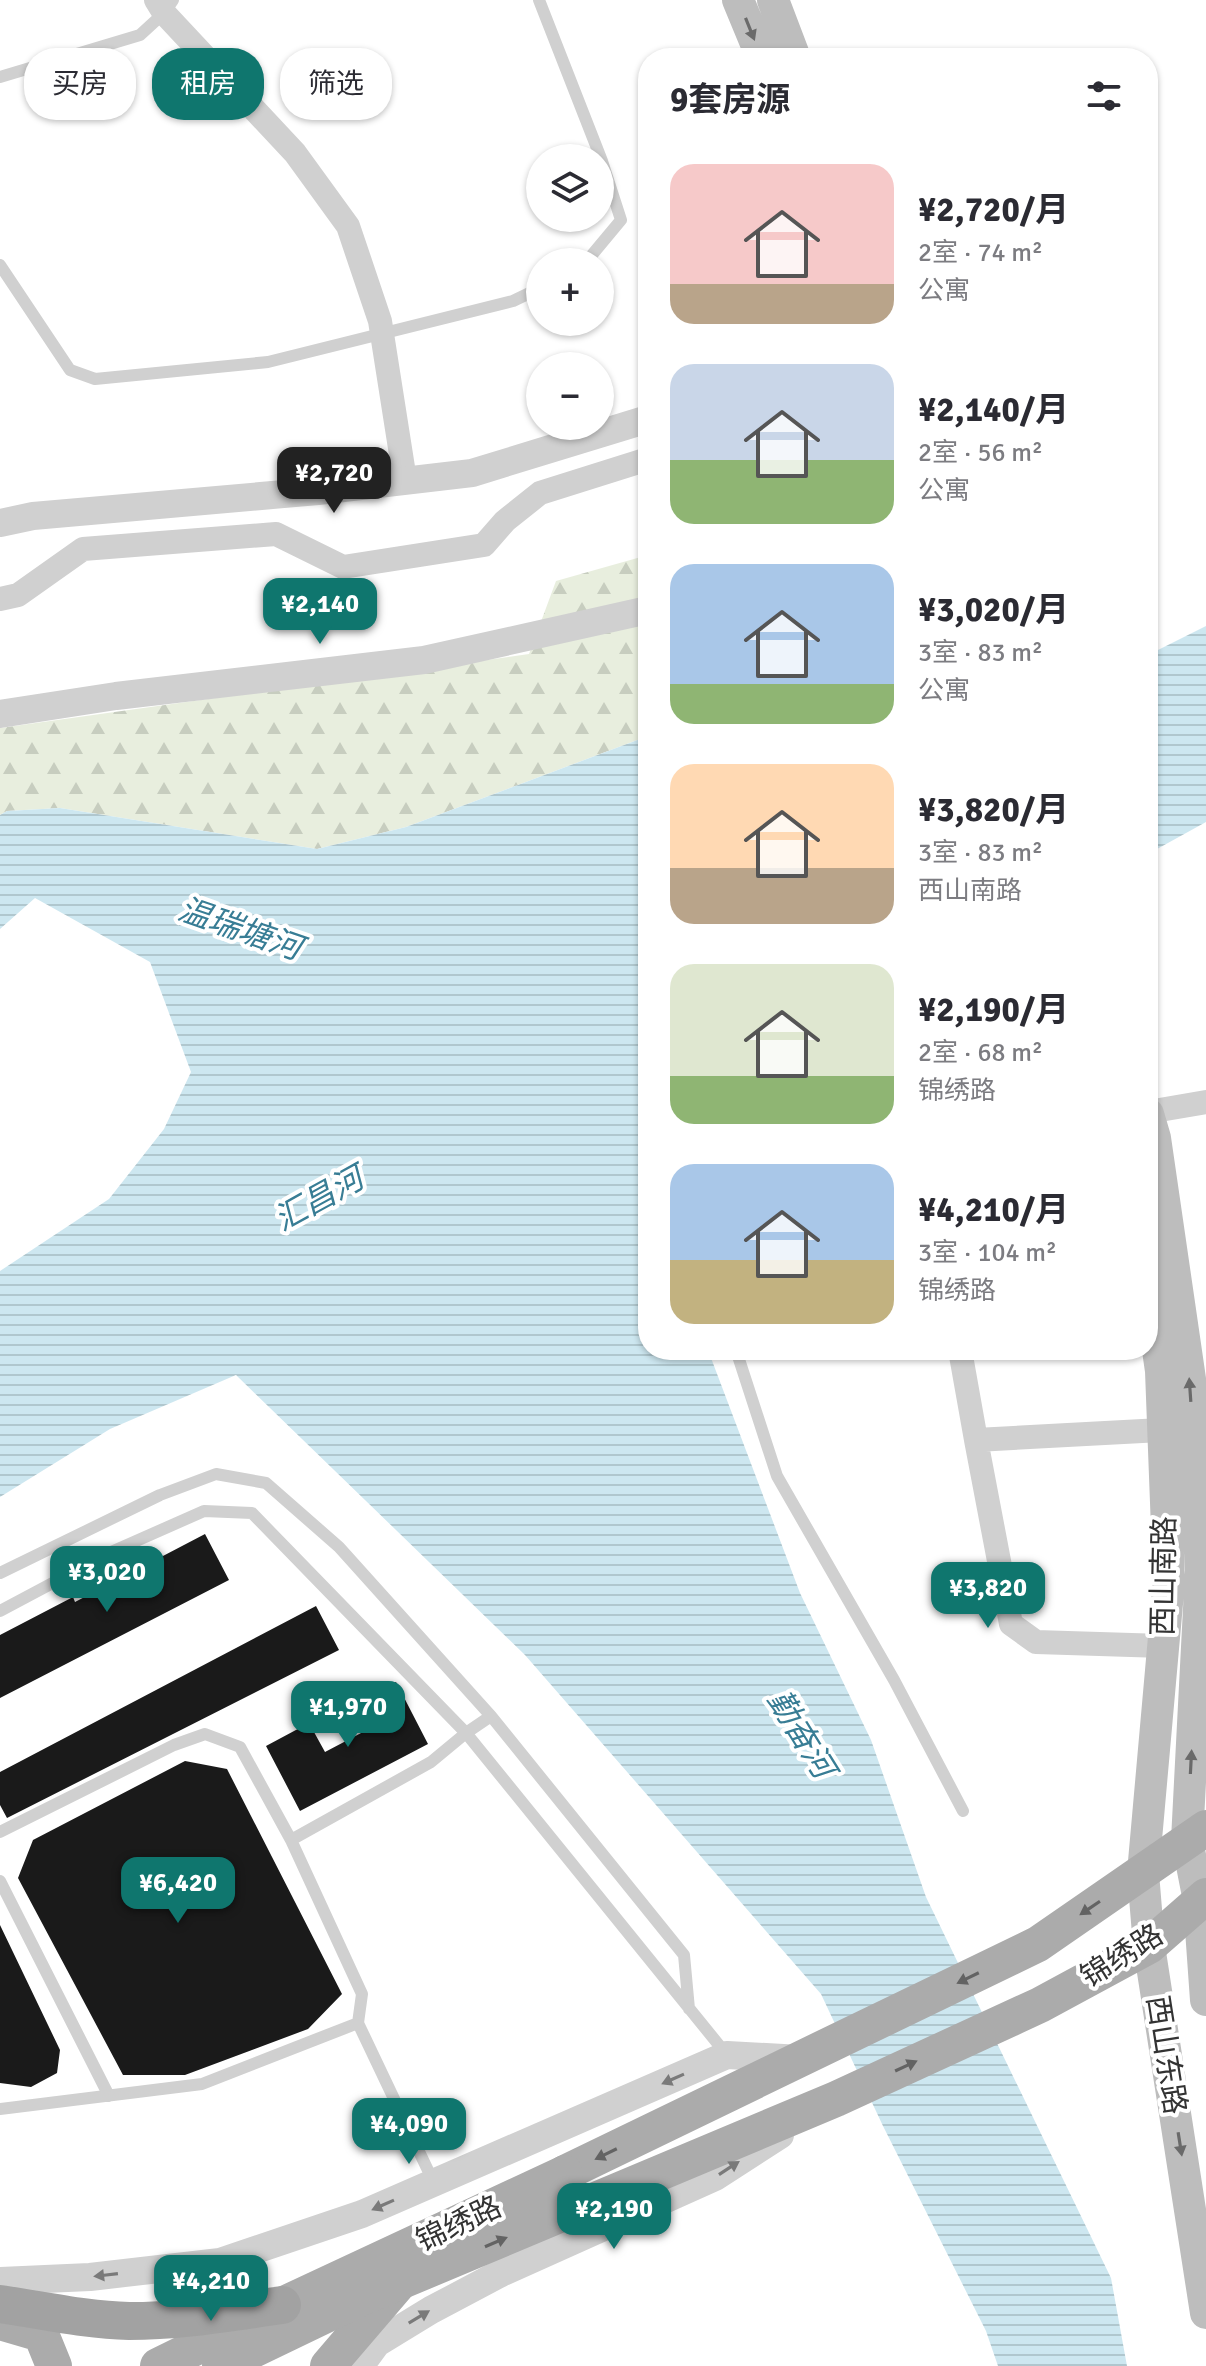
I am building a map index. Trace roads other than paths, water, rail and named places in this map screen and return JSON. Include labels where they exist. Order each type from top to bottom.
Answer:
[{"type":"highway","points":[[0,2304],[126,2321],[186,2319],[282,2305]]},
{"type":"main road","points":[[738,0],[758,48]]},
{"type":"main road","points":[[773,0],[791,48]]},
{"type":"main road","name":"西山南路","points":[[1143,1873],[1190,1379],[1158,1159]]},
{"type":"main road","name":"西山南路","points":[[1158,1350],[1161,1371],[1187,1429],[1201,1570],[1196,1834],[1202,1898]]},
{"type":"main road","points":[[1143,1873],[1196,1834]]},
{"type":"main road","name":"锦绣路","points":[[158,2366],[1038,1944],[1143,1873]]},
{"type":"main road","name":"西山东路","points":[[1143,1873],[1149,1946],[1206,2313]]},
{"type":"main road","name":"锦绣路","points":[[220,2366],[399,2283],[836,2099],[1040,2005],[1149,1946],[1202,1898]]},
{"type":"main road","name":"西山东路","points":[[1202,1898],[1206,2000]]},
{"type":"main road","points":[[328,2366],[399,2283]]},
{"type":"main road","points":[[0,2322],[41,2334],[54,2366]]},
{"type":"street","points":[[164,4],[295,153],[348,226],[380,321],[405,480]]},
{"type":"street","points":[[0,523],[33,516],[472,473],[638,428]]},
{"type":"street","points":[[0,599],[18,595],[83,549],[276,534],[343,567],[484,545],[505,521],[540,493],[638,462]]},
{"type":"street","points":[[0,714],[116,696],[424,660],[638,612]]},
{"type":"street","points":[[1158,1111],[1206,1102]]},
{"type":"street","points":[[962,1360],[1011,1624],[1036,1642],[1163,1646]]},
{"type":"street","points":[[976,1440],[1187,1429]]},
{"type":"street","points":[[0,2281],[90,2277],[220,2262],[362,2214],[727,2055],[802,2059]]},
{"type":"street","points":[[360,2366],[377,2343],[431,2310],[501,2273],[715,2177],[836,2099]]},
{"type":"street","points":[[220,2262],[228,2299],[258,2366]]},
{"type":"lane","points":[[539,0],[602,161],[621,220],[598,248]]},
{"type":"lane","points":[[0,77],[140,35],[164,4]]},
{"type":"lane","points":[[0,265],[70,370],[95,379],[268,362],[513,301],[526,295]]},
{"type":"lane","points":[[739,1360],[777,1476],[894,1680],[963,1811]]},
{"type":"lane","points":[[0,1573],[160,1495],[216,1474],[266,1483],[339,1547],[491,1716],[684,1955],[689,2009]]},
{"type":"lane","points":[[0,1611],[109,1553],[204,1511],[252,1513],[466,1733],[727,2055]]},
{"type":"lane","points":[[291,1840],[431,1762],[491,1716]]},
{"type":"lane","points":[[0,1832],[174,1745],[205,1734],[240,1747],[291,1840],[362,1994],[358,2023],[434,2183]]},
{"type":"lane","points":[[0,1881],[109,2096]]},
{"type":"lane","points":[[0,2109],[202,2084],[358,2023]]},
{"type":"water","points":[[1206,626],[1206,822],[1158,848],[1158,650]]},
{"type":"water","points":[[638,740],[638,1360],[712,1360],[800,1593],[871,1740],[926,1897],[1111,2278],[1127,2366],[998,2366],[986,2331],[821,1994],[525,1655],[236,1375],[110,1429],[0,1497],[0,1271],[109,1199],[164,1129],[191,1072],[150,962],[35,898],[0,929],[0,815],[7,811],[60,808],[317,849],[406,827]]},
{"type":"water label","name":"温瑞塘河","points":[[240,929]]},
{"type":"water label","name":"汇昌河","points":[[319,1199]]},
{"type":"water label","name":"勤奋河","points":[[801,1734]]}]
